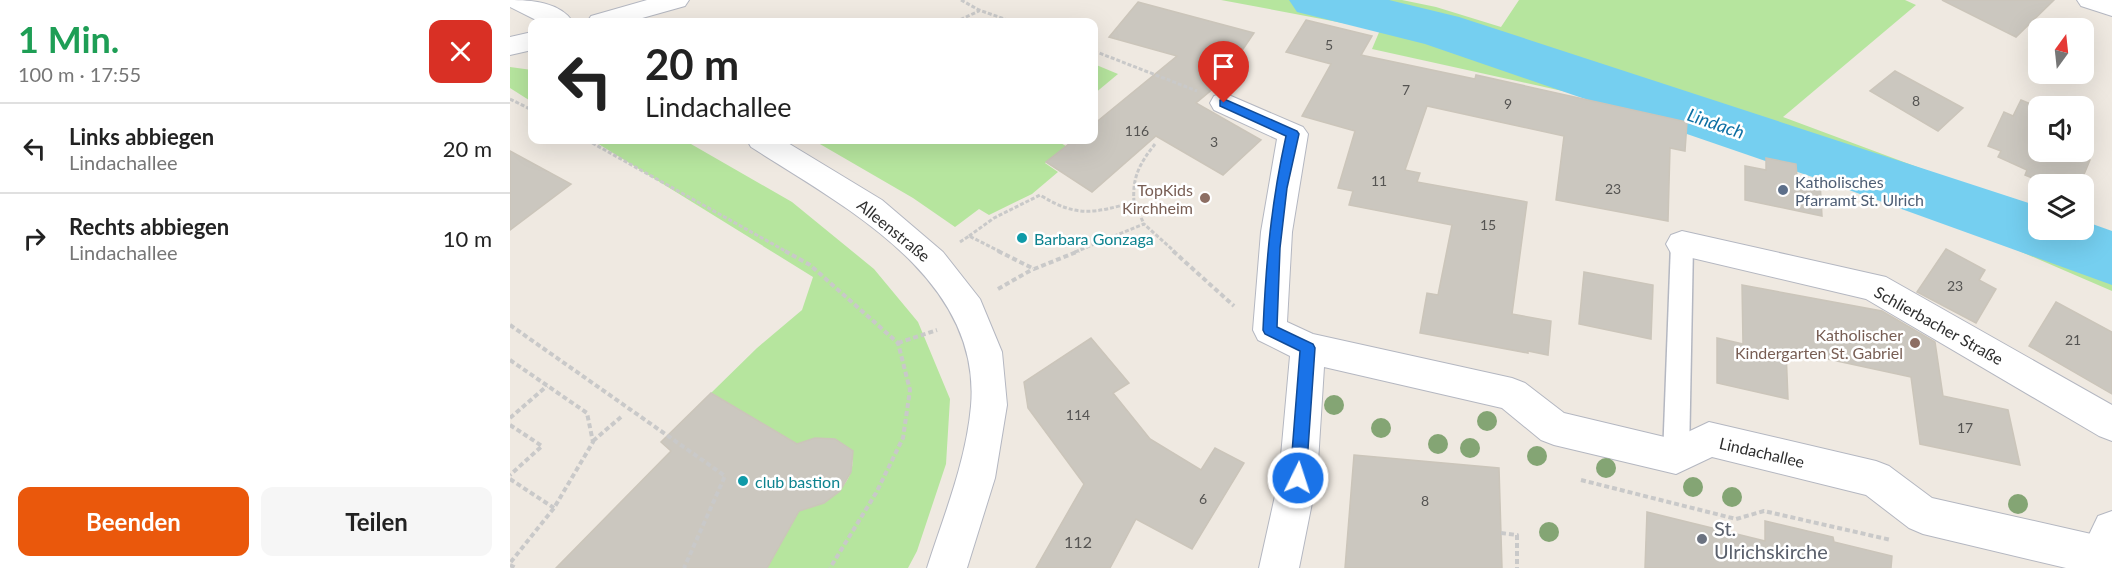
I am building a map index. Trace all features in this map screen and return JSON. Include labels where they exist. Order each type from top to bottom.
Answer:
[{"type":"street","points":[[518,0],[552,18]]},
{"type":"street","points":[[614,18],[676,0]]},
{"type":"street","points":[[2090,0],[2112,8]]},
{"type":"street","points":[[510,46],[528,42]]},
{"type":"street","points":[[510,46],[528,47]]},
{"type":"street","points":[[1224,103],[1293,134],[1281,188],[1273,248],[1270,330],[1308,348],[1512,394],[1554,428],[1676,457]]},
{"type":"street","name":"Alleenstraße","points":[[767,144],[871,208],[932,261],[968,309],[986,352],[989,405],[976,478],[947,568]]},
{"type":"street","name":"Schlierbacher Straße","points":[[1682,244],[1874,287],[2112,424]]},
{"type":"street","points":[[1279,568],[1298,478],[1308,348]]},
{"type":"street","name":"Lindachallee","points":[[1676,457],[1709,439],[1876,479],[1923,514],[2104,555]]},
{"type":"lane","points":[[1676,457],[1682,244]]},
{"type":"path","points":[[961,0],[979,10],[1002,18]]},
{"type":"path","points":[[963,18],[979,10]]},
{"type":"path","points":[[1098,53],[1224,103]]},
{"type":"path","points":[[510,99],[528,108]]},
{"type":"path","points":[[594,144],[810,265],[898,343],[910,390],[903,438],[876,493],[830,568]]},
{"type":"path","points":[[1155,144],[1140,162],[1132,182],[1134,202],[1144,224],[1241,313],[1270,330]]},
{"type":"path","points":[[955,246],[994,218],[1040,195],[1056,206],[1075,214],[1134,202]]},
{"type":"path","points":[[992,292],[1034,269],[1144,224]]},
{"type":"path","points":[[969,236],[1034,269]]},
{"type":"path","points":[[510,325],[725,476],[684,568]]},
{"type":"path","points":[[898,343],[942,328]]},
{"type":"path","points":[[510,360],[587,413],[592,442]]},
{"type":"path","points":[[510,418],[547,386]]},
{"type":"path","points":[[516,568],[510,564],[554,508],[592,442],[621,417]]},
{"type":"path","points":[[510,425],[542,446],[510,477],[554,508]]},
{"type":"path","points":[[1581,480],[1736,519],[1764,511],[1889,541],[1923,514]]},
{"type":"path","points":[[1501,533],[1517,536],[1517,568]]},
{"type":"green space","points":[[1221,0],[1402,0],[1436,7],[1501,27],[1519,0],[1905,0],[1916,5],[1783,117],[2028,208],[2028,240],[2094,240],[2094,229],[2112,235],[2112,291],[1880,191],[1689,119],[1372,49],[1380,30]]},
{"type":"green space","points":[[1098,66],[1118,74],[1098,91]]},
{"type":"green space","points":[[510,67],[528,69],[528,99],[510,88]]},
{"type":"green space","points":[[598,144],[691,144],[792,202],[874,269],[918,322],[950,399],[946,464],[917,551],[908,568],[767,568],[799,511],[830,497],[846,482],[851,473],[851,450],[837,442],[825,439],[797,444],[711,393],[757,348],[802,310],[813,277]]},
{"type":"green space","points":[[820,144],[1062,144],[1066,146],[1045,163],[1058,172],[1032,194],[989,215],[979,209],[955,227],[913,198]]},
{"type":"building","points":[[1942,0],[2054,0],[2036,18],[2028,18],[2028,25],[2016,37]]},
{"type":"building","points":[[1138,2],[1254,33],[1220,83],[1196,103],[1261,140],[1223,175],[1156,136],[1092,192],[1046,162],[1069,144],[1098,144],[1098,121],[1177,56],[1109,37]]},
{"type":"building","points":[[1306,20],[1372,36],[1361,55],[1475,79],[1476,75],[1687,122],[1685,151],[1670,148],[1668,221],[1556,200],[1564,136],[1427,106],[1405,170],[1420,173],[1417,182],[1527,202],[1512,314],[1551,321],[1548,355],[1420,333],[1427,293],[1438,295],[1452,225],[1349,205],[1353,191],[1338,188],[1355,131],[1302,116],[1331,64],[1286,52]]},
{"type":"building","points":[[1895,71],[1963,108],[1938,131],[1870,91]]},
{"type":"building","points":[[2021,100],[2028,103],[2028,162],[2089,162],[2084,174],[2028,174],[2028,176],[2025,175],[2027,170],[1998,157],[2001,151],[1988,146],[2004,112],[2013,116]]},
{"type":"building","points":[[510,151],[571,184],[510,230]]},
{"type":"building","name":"Katholisches Pfarramt St. Ulrich","points":[[1766,158],[1796,164],[1797,176],[1820,181],[1822,216],[1745,200],[1745,166],[1766,170]]},
{"type":"building","points":[[1946,249],[1985,270],[1979,280],[1996,289],[1976,323],[1917,292]]},
{"type":"building","points":[[1584,272],[1653,285],[1651,339],[1579,324]]},
{"type":"building","points":[[1742,285],[1882,311],[1935,342],[1943,396],[2008,410],[2020,465],[1920,444],[1911,377],[1786,350],[1788,399],[1717,383],[1717,338],[1743,344]]},
{"type":"building","points":[[2056,302],[2112,332],[2112,394],[2029,346]]},
{"type":"building","points":[[1091,338],[1129,383],[1113,393],[1150,439],[1201,470],[1215,448],[1244,463],[1192,549],[1136,519],[1110,568],[1036,568],[1084,484],[1028,408],[1024,382]]},
{"type":"building","name":"club bastion","points":[[711,393],[797,444],[815,438],[835,439],[853,451],[851,472],[840,491],[824,503],[799,511],[767,568],[556,568],[671,451],[661,442]]},
{"type":"building","points":[[1354,455],[1499,468],[1502,568],[1345,568]]},
{"type":"building","name":"St. Ulrichskirche","points":[[1647,512],[1765,541],[1765,521],[1833,537],[1834,542],[1892,556],[1891,568],[1645,568]]},
{"type":"waterway","name":"Lindach","points":[[1316,0],[1440,30],[1846,165],[2112,258]]},
{"type":"place","name":"Katholisches Pfarramt St. Ulrich","points":[[1783,190]]},
{"type":"place","name":"TopKids Kirchheim","points":[[1205,198]]},
{"type":"place","name":"Barbara Gonzaga","points":[[1022,238]]},
{"type":"place","name":"Katholischer Kindergarten St. Gabriel","points":[[1915,343]]},
{"type":"place","name":"club bastion","points":[[743,481]]},
{"type":"place","name":"St. Ulrichskirche","points":[[1702,539]]},
{"type":"route","points":[[1224,103],[1293,134],[1281,188],[1273,248],[1270,330],[1308,348],[1298,478]]}]
